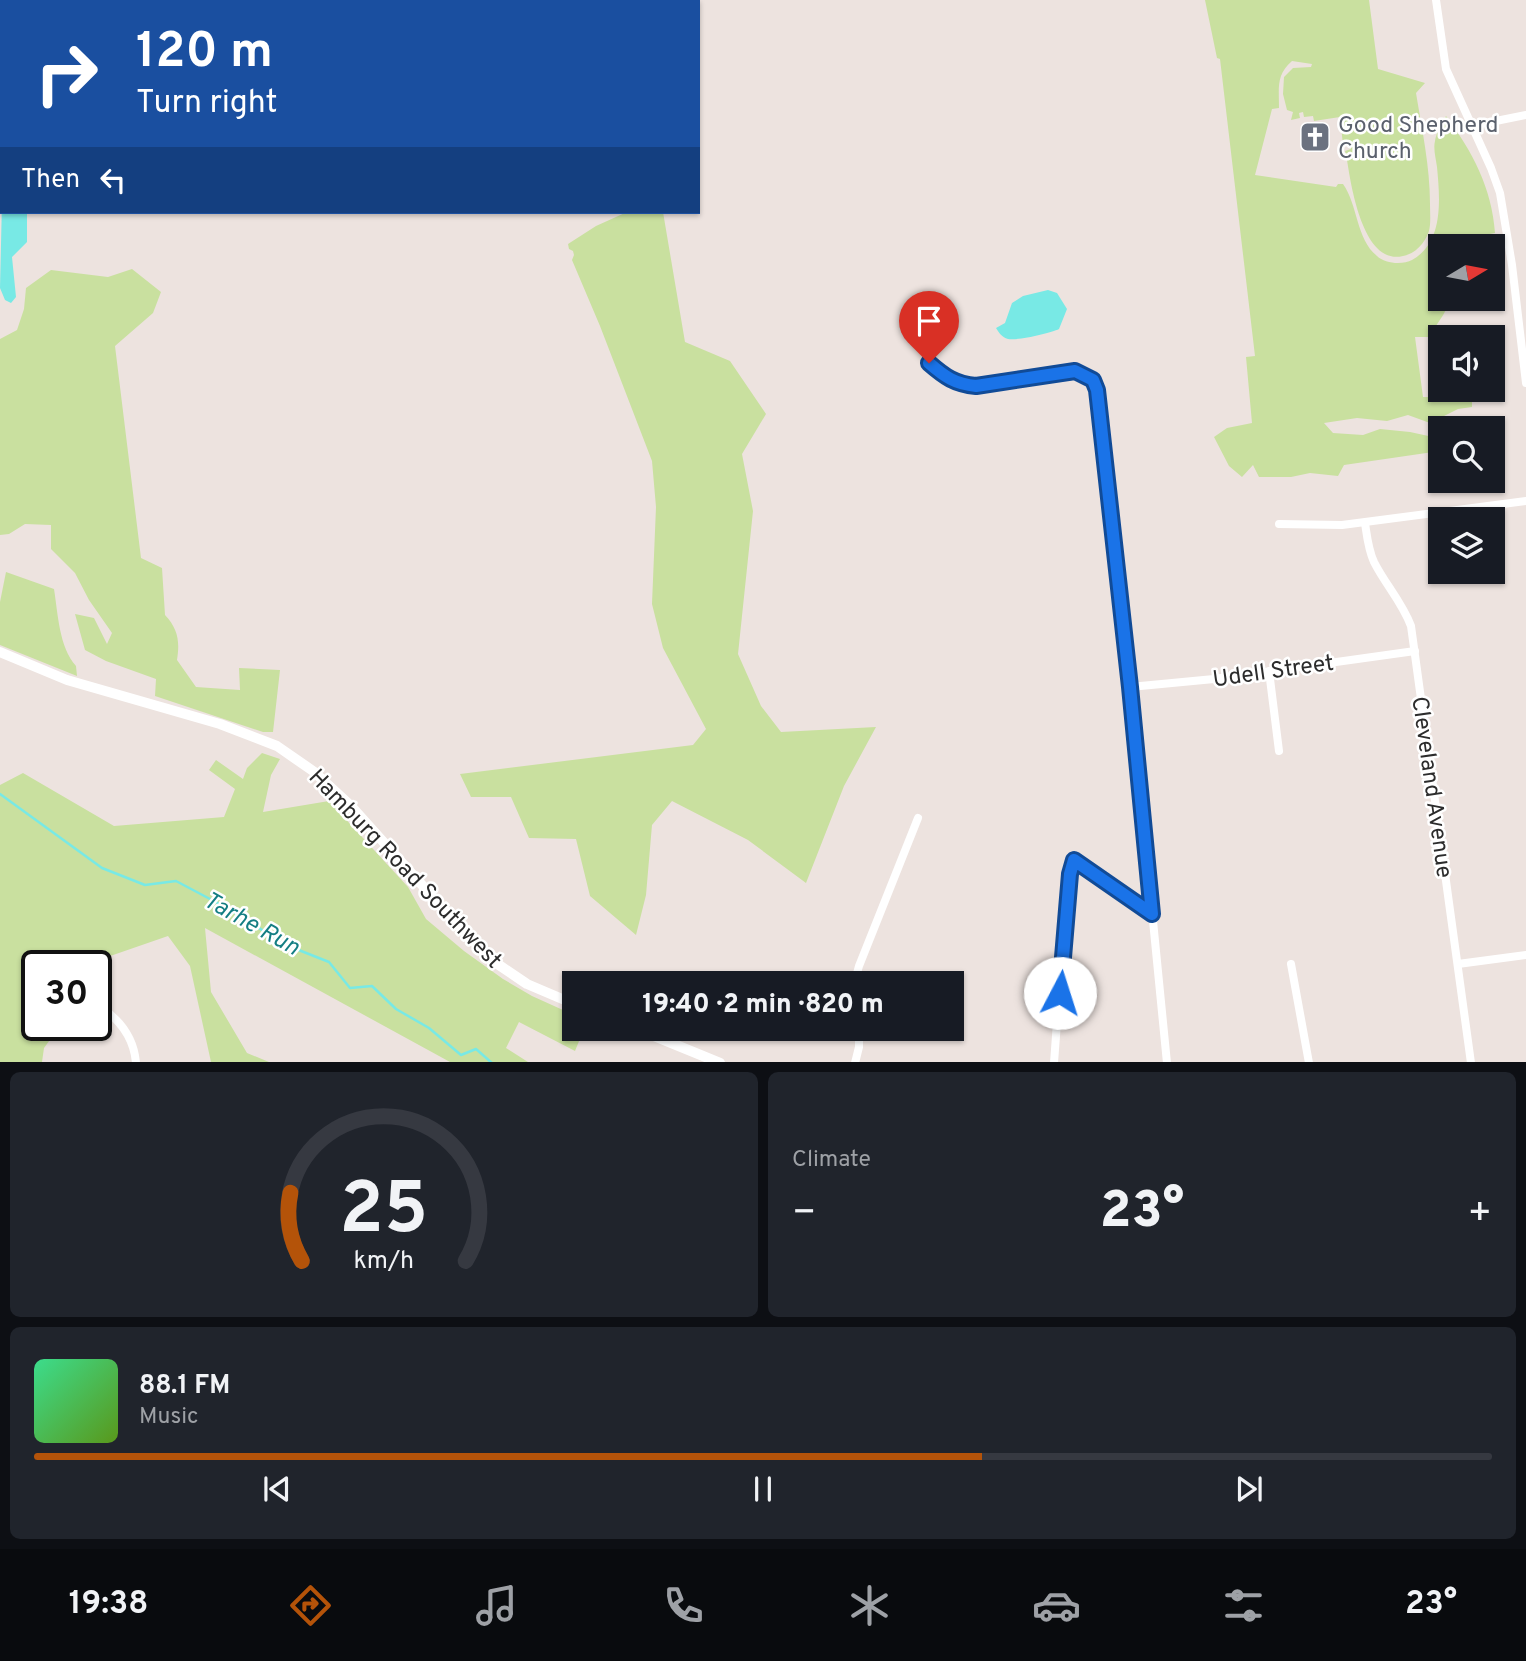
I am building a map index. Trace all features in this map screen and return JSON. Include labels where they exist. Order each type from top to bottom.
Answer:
[{"type":"street","points":[[1436,0],[1446,69],[1500,193],[1521,308],[1526,383]]},
{"type":"street","points":[[1471,126],[1526,115]]},
{"type":"street","points":[[929,363],[949,380],[962,384],[976,386],[1075,371],[1093,380],[1097,390],[1167,1062]]},
{"type":"street","points":[[1279,524],[1365,523],[1526,501]]},
{"type":"street","name":"Cleveland Avenue","points":[[1365,523],[1370,553],[1407,615],[1415,651],[1471,1062]]},
{"type":"street","name":"Udell Street","points":[[1130,687],[1415,651]]},
{"type":"street","name":"Hamburg Road Southwest","points":[[0,652],[67,680],[220,724],[277,746],[313,771],[352,807],[466,934],[499,965],[527,984],[562,999]]},
{"type":"street","points":[[1269,671],[1279,751]]},
{"type":"street","points":[[858,971],[918,818]]},
{"type":"street","points":[[1054,1062],[1070,874],[1074,860],[1152,914]]},
{"type":"street","points":[[1458,964],[1526,955]]},
{"type":"street","points":[[1291,964],[1309,1062]]},
{"type":"street","points":[[112,1015],[125,1030],[134,1048],[136,1062]]},
{"type":"street","points":[[667,1041],[720,1062]]},
{"type":"street","points":[[855,1062],[859,1041]]},
{"type":"green space","points":[[1205,0],[1369,0],[1378,69],[1425,83],[1416,93],[1430,190],[1430,225],[1425,240],[1407,255],[1389,256],[1378,249],[1361,221],[1347,160],[1352,158],[1351,153],[1346,154],[1345,151],[1351,149],[1350,144],[1343,145],[1340,117],[1314,121],[1313,116],[1304,117],[1303,112],[1299,113],[1300,118],[1291,120],[1293,112],[1287,110],[1283,94],[1284,77],[1293,68],[1311,67],[1312,64],[1292,61],[1283,71],[1279,108],[1272,109],[1255,175],[1336,187],[1343,184],[1365,241],[1380,259],[1394,263],[1408,262],[1428,244],[1428,312],[1444,312],[1437,325],[1428,325],[1428,337],[1415,337],[1423,397],[1428,397],[1428,402],[1472,402],[1472,407],[1458,409],[1444,416],[1428,416],[1428,422],[1408,415],[1387,421],[1357,418],[1324,423],[1333,433],[1363,435],[1380,429],[1428,436],[1428,453],[1344,465],[1338,476],[1310,473],[1291,477],[1259,477],[1253,465],[1242,477],[1229,466],[1214,437],[1227,428],[1252,423],[1246,357],[1255,356],[1220,59],[1217,58]]},
{"type":"green space","points":[[1446,116],[1472,157],[1485,185],[1495,233],[1434,234],[1439,206],[1434,144]]},
{"type":"green space","points":[[623,214],[663,214],[685,342],[730,361],[766,414],[742,454],[753,511],[738,654],[761,706],[781,732],[876,727],[844,786],[806,883],[748,840],[672,801],[652,825],[646,895],[636,935],[590,896],[576,839],[529,838],[511,797],[471,797],[460,774],[693,745],[706,729],[663,648],[652,604],[656,507],[652,461],[572,260],[573,251],[569,249],[568,244],[596,226]]},
{"type":"green space","points":[[132,269],[161,292],[153,313],[115,346],[141,558],[162,568],[165,615],[177,636],[177,660],[196,687],[240,690],[239,668],[280,670],[273,732],[263,732],[155,696],[156,679],[106,661],[85,650],[75,614],[94,618],[107,644],[112,633],[89,600],[75,573],[51,549],[51,525],[25,524],[9,534],[0,535],[0,339],[17,330],[24,309],[26,288],[51,270],[108,277]]},
{"type":"green space","points":[[6,572],[54,589],[63,640],[76,666],[77,676],[0,645],[0,602]]},
{"type":"green space","points":[[262,753],[280,759],[271,775],[263,812],[329,801],[408,887],[426,919],[503,979],[562,1010],[562,1041],[579,1041],[575,1051],[519,1022],[506,1048],[528,1062],[450,1062],[205,928],[211,992],[247,1053],[269,1062],[211,1062],[190,966],[168,936],[112,955],[112,950],[21,950],[21,1041],[49,1041],[44,1048],[42,1062],[0,1062],[0,785],[23,773],[114,826],[224,817],[235,789],[209,770],[216,760],[243,779],[247,768]]},
{"type":"water","points":[[2,214],[27,214],[27,242],[12,257],[16,297],[11,303],[5,300],[0,288]]},
{"type":"water","points":[[1048,290],[1057,293],[1067,309],[1059,329],[1019,339],[1008,339],[1001,335],[996,328],[1005,323],[1012,303],[1023,296]]},
{"type":"waterway","name":"Tarhe Run","points":[[0,794],[102,868],[145,885],[176,881],[227,908],[286,945],[329,962],[350,988],[372,986],[396,1009],[429,1028],[461,1055],[476,1049],[491,1062]]},
{"type":"place","name":"Good Shepherd Church","points":[[1315,137]]},
{"type":"route","points":[[929,363],[949,380],[962,384],[976,386],[1075,371],[1093,380],[1097,390],[1152,914],[1074,860],[1064,927],[1060,993]]}]
